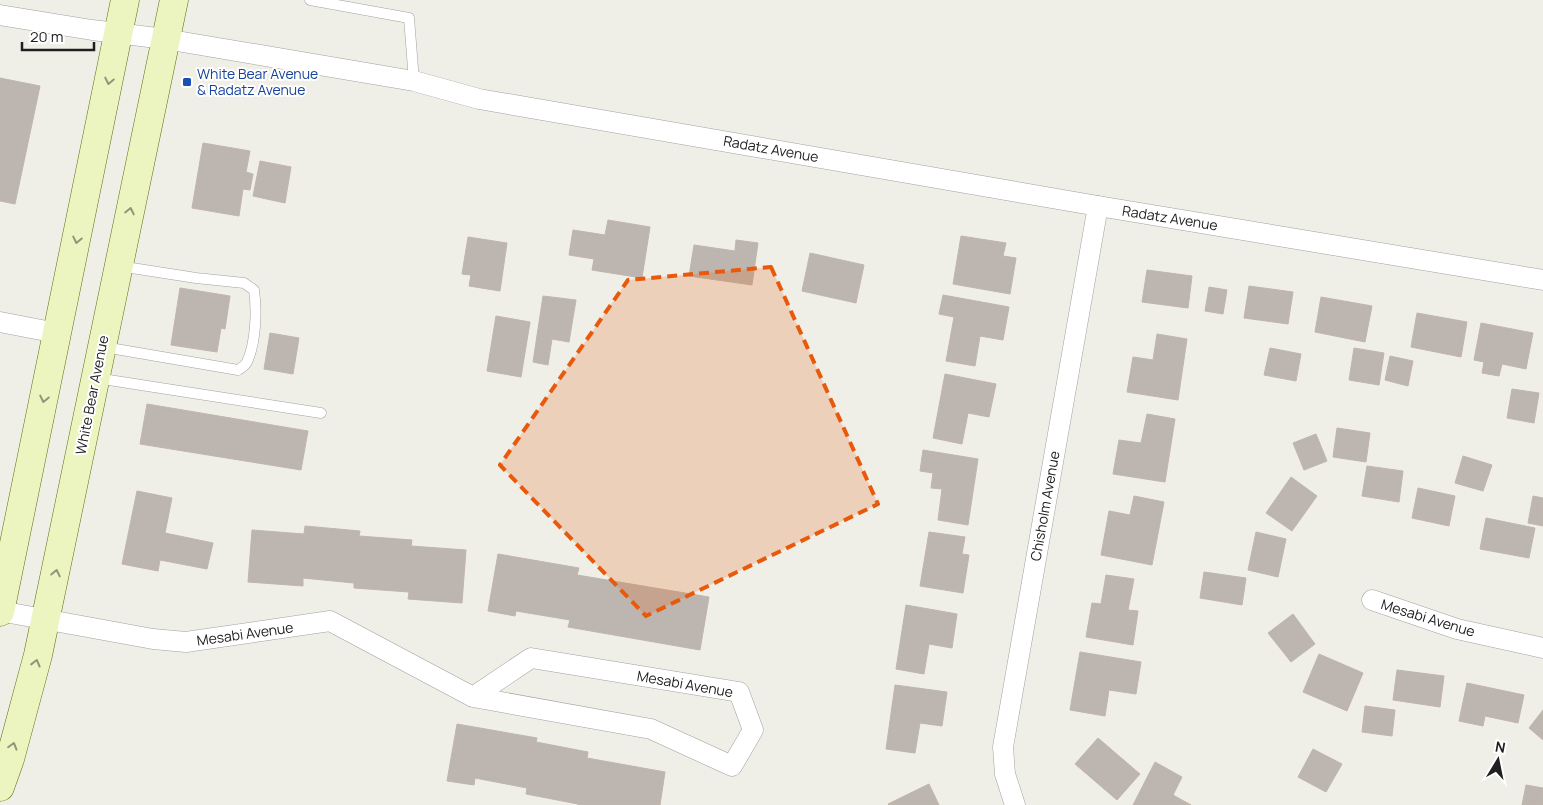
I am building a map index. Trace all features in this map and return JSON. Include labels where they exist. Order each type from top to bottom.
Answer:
[{"type":"main road","points":[[0,612],[125,0]]},
{"type":"main road","name":"White Bear Avenue","points":[[0,787],[25,705],[46,621],[174,0]]},
{"type":"street","name":"Radatz Avenue","points":[[0,15],[166,39],[414,81],[479,99],[1098,206],[1543,280]]},
{"type":"street","name":"Chisholm Avenue","points":[[1015,805],[1005,774],[1003,747],[1098,206]]},
{"type":"street","points":[[0,322],[57,333]]},
{"type":"street","name":"Mesabi Avenue","points":[[1372,600],[1457,629],[1543,648]]},
{"type":"street","name":"Mesabi Avenue","points":[[0,612],[153,639],[186,642],[330,621],[472,697],[651,729],[732,766],[753,730],[739,692],[531,658],[472,697]]},
{"type":"lane","points":[[310,0],[410,18],[414,81]]},
{"type":"lane","points":[[102,346],[238,370],[246,364],[251,348],[256,308],[254,290],[244,283],[118,266]]},
{"type":"lane","points":[[95,378],[321,413]]},
{"type":"highlighted area","points":[[771,267],[878,504],[646,616],[500,465],[628,280]]},
{"type":"building","points":[[0,78],[40,86],[15,204],[0,201]]},
{"type":"building","points":[[203,143],[250,151],[246,172],[253,174],[250,190],[243,189],[239,216],[192,208]]},
{"type":"building","points":[[260,161],[291,167],[285,203],[253,196]]},
{"type":"building","points":[[608,220],[650,227],[642,278],[592,270],[594,259],[569,255],[573,230],[605,235]]},
{"type":"building","points":[[961,236],[1006,243],[1003,256],[1016,258],[1010,294],[953,284]]},
{"type":"building","points":[[468,237],[507,243],[500,291],[469,286],[471,275],[462,274]]},
{"type":"building","points":[[736,240],[758,243],[752,285],[689,276],[694,245],[735,251]]},
{"type":"building","points":[[810,253],[864,265],[856,303],[802,291]]},
{"type":"building","points":[[1147,270],[1192,276],[1188,308],[1142,302]]},
{"type":"building","points":[[1249,286],[1293,292],[1288,324],[1244,318]]},
{"type":"building","points":[[1209,287],[1227,290],[1223,314],[1205,311]]},
{"type":"building","points":[[180,288],[230,296],[225,329],[221,328],[217,352],[171,345]]},
{"type":"building","points":[[943,295],[1009,307],[1003,340],[980,336],[975,366],[946,361],[954,317],[939,314]]},
{"type":"building","points":[[543,296],[576,300],[569,342],[552,339],[548,365],[533,362]]},
{"type":"building","points":[[1321,297],[1372,306],[1365,342],[1315,332]]},
{"type":"building","points":[[1417,313],[1467,322],[1461,357],[1411,347]]},
{"type":"building","points":[[496,316],[530,322],[521,377],[487,371]]},
{"type":"building","points":[[1481,323],[1533,333],[1526,369],[1502,364],[1499,376],[1482,373],[1484,362],[1474,360]]},
{"type":"building","points":[[270,333],[299,338],[293,374],[264,369]]},
{"type":"building","points":[[1157,334],[1187,339],[1178,400],[1127,392],[1133,357],[1153,360]]},
{"type":"building","points":[[1270,348],[1301,354],[1296,381],[1264,375]]},
{"type":"building","points":[[1354,348],[1384,353],[1379,385],[1349,380]]},
{"type":"building","points":[[1390,356],[1413,361],[1408,386],[1385,380]]},
{"type":"building","points":[[945,374],[996,384],[989,417],[968,413],[962,444],[933,438]]},
{"type":"building","points":[[1512,389],[1539,393],[1534,423],[1507,418]]},
{"type":"building","points":[[147,404],[308,431],[301,470],[140,444]]},
{"type":"building","points":[[1147,414],[1175,419],[1165,482],[1113,474],[1119,440],[1141,443]]},
{"type":"building","points":[[1337,428],[1370,433],[1366,462],[1333,457]]},
{"type":"building","points":[[1316,434],[1327,461],[1304,470],[1293,443]]},
{"type":"building","points":[[923,450],[978,459],[968,525],[938,520],[942,489],[931,488],[933,473],[920,471]]},
{"type":"building","points":[[1463,456],[1492,465],[1483,491],[1455,483]]},
{"type":"building","points":[[1367,466],[1403,471],[1399,502],[1362,496]]},
{"type":"building","points":[[1291,477],[1317,496],[1292,531],[1266,513]]},
{"type":"building","points":[[1418,488],[1455,496],[1449,526],[1412,518]]},
{"type":"building","points":[[137,491],[172,498],[165,533],[213,543],[207,569],[160,560],[158,571],[122,564]]},
{"type":"building","points":[[1134,496],[1164,502],[1152,565],[1101,555],[1109,511],[1130,515]]},
{"type":"building","points":[[1533,496],[1543,498],[1543,526],[1528,523]]},
{"type":"building","points":[[1486,518],[1535,528],[1529,558],[1480,549]]},
{"type":"building","points":[[305,526],[360,531],[359,536],[412,540],[411,546],[466,550],[462,603],[408,599],[409,592],[354,588],[354,583],[303,578],[303,586],[248,582],[252,530],[304,534]]},
{"type":"building","points":[[929,532],[965,537],[962,554],[969,555],[963,593],[920,586]]},
{"type":"building","points":[[1256,532],[1286,539],[1278,577],[1248,570]]},
{"type":"building","points":[[498,554],[579,568],[577,575],[709,597],[700,650],[568,627],[570,620],[516,611],[515,616],[488,611]]},
{"type":"building","points":[[1204,572],[1246,578],[1242,605],[1200,598]]},
{"type":"building","points":[[1106,575],[1134,579],[1128,610],[1138,611],[1133,645],[1086,637],[1092,603],[1101,604]]},
{"type":"building","points":[[906,605],[957,614],[952,648],[929,644],[924,674],[896,669]]},
{"type":"building","points":[[1293,614],[1315,644],[1291,662],[1268,633]]},
{"type":"building","points":[[1080,652],[1141,662],[1136,694],[1109,690],[1105,716],[1070,710]]},
{"type":"building","points":[[1319,654],[1363,673],[1347,711],[1303,692]]},
{"type":"building","points":[[1397,670],[1444,676],[1440,707],[1393,700]]},
{"type":"building","points":[[1467,683],[1524,695],[1518,723],[1485,716],[1483,726],[1459,721]]},
{"type":"building","points":[[895,685],[947,692],[942,726],[920,723],[915,753],[886,749]]},
{"type":"building","points":[[1365,706],[1395,710],[1392,736],[1362,732]]},
{"type":"building","points":[[1543,710],[1543,740],[1529,728]]},
{"type":"building","points":[[457,724],[537,738],[536,742],[588,752],[587,758],[665,772],[660,805],[578,805],[526,794],[527,788],[475,778],[474,785],[447,781]]},
{"type":"building","points":[[1098,738],[1140,774],[1117,800],[1075,764]]},
{"type":"building","points":[[1313,749],[1342,764],[1326,792],[1298,777]]},
{"type":"building","points":[[1155,762],[1182,777],[1173,795],[1191,805],[1133,805]]},
{"type":"building","points":[[929,784],[939,805],[888,804]]},
{"type":"building","points":[[1526,785],[1543,788],[1543,805],[1522,805]]},
{"type":"place","name":"White Bear Avenue & Radatz Avenue","points":[[187,82]]}]
